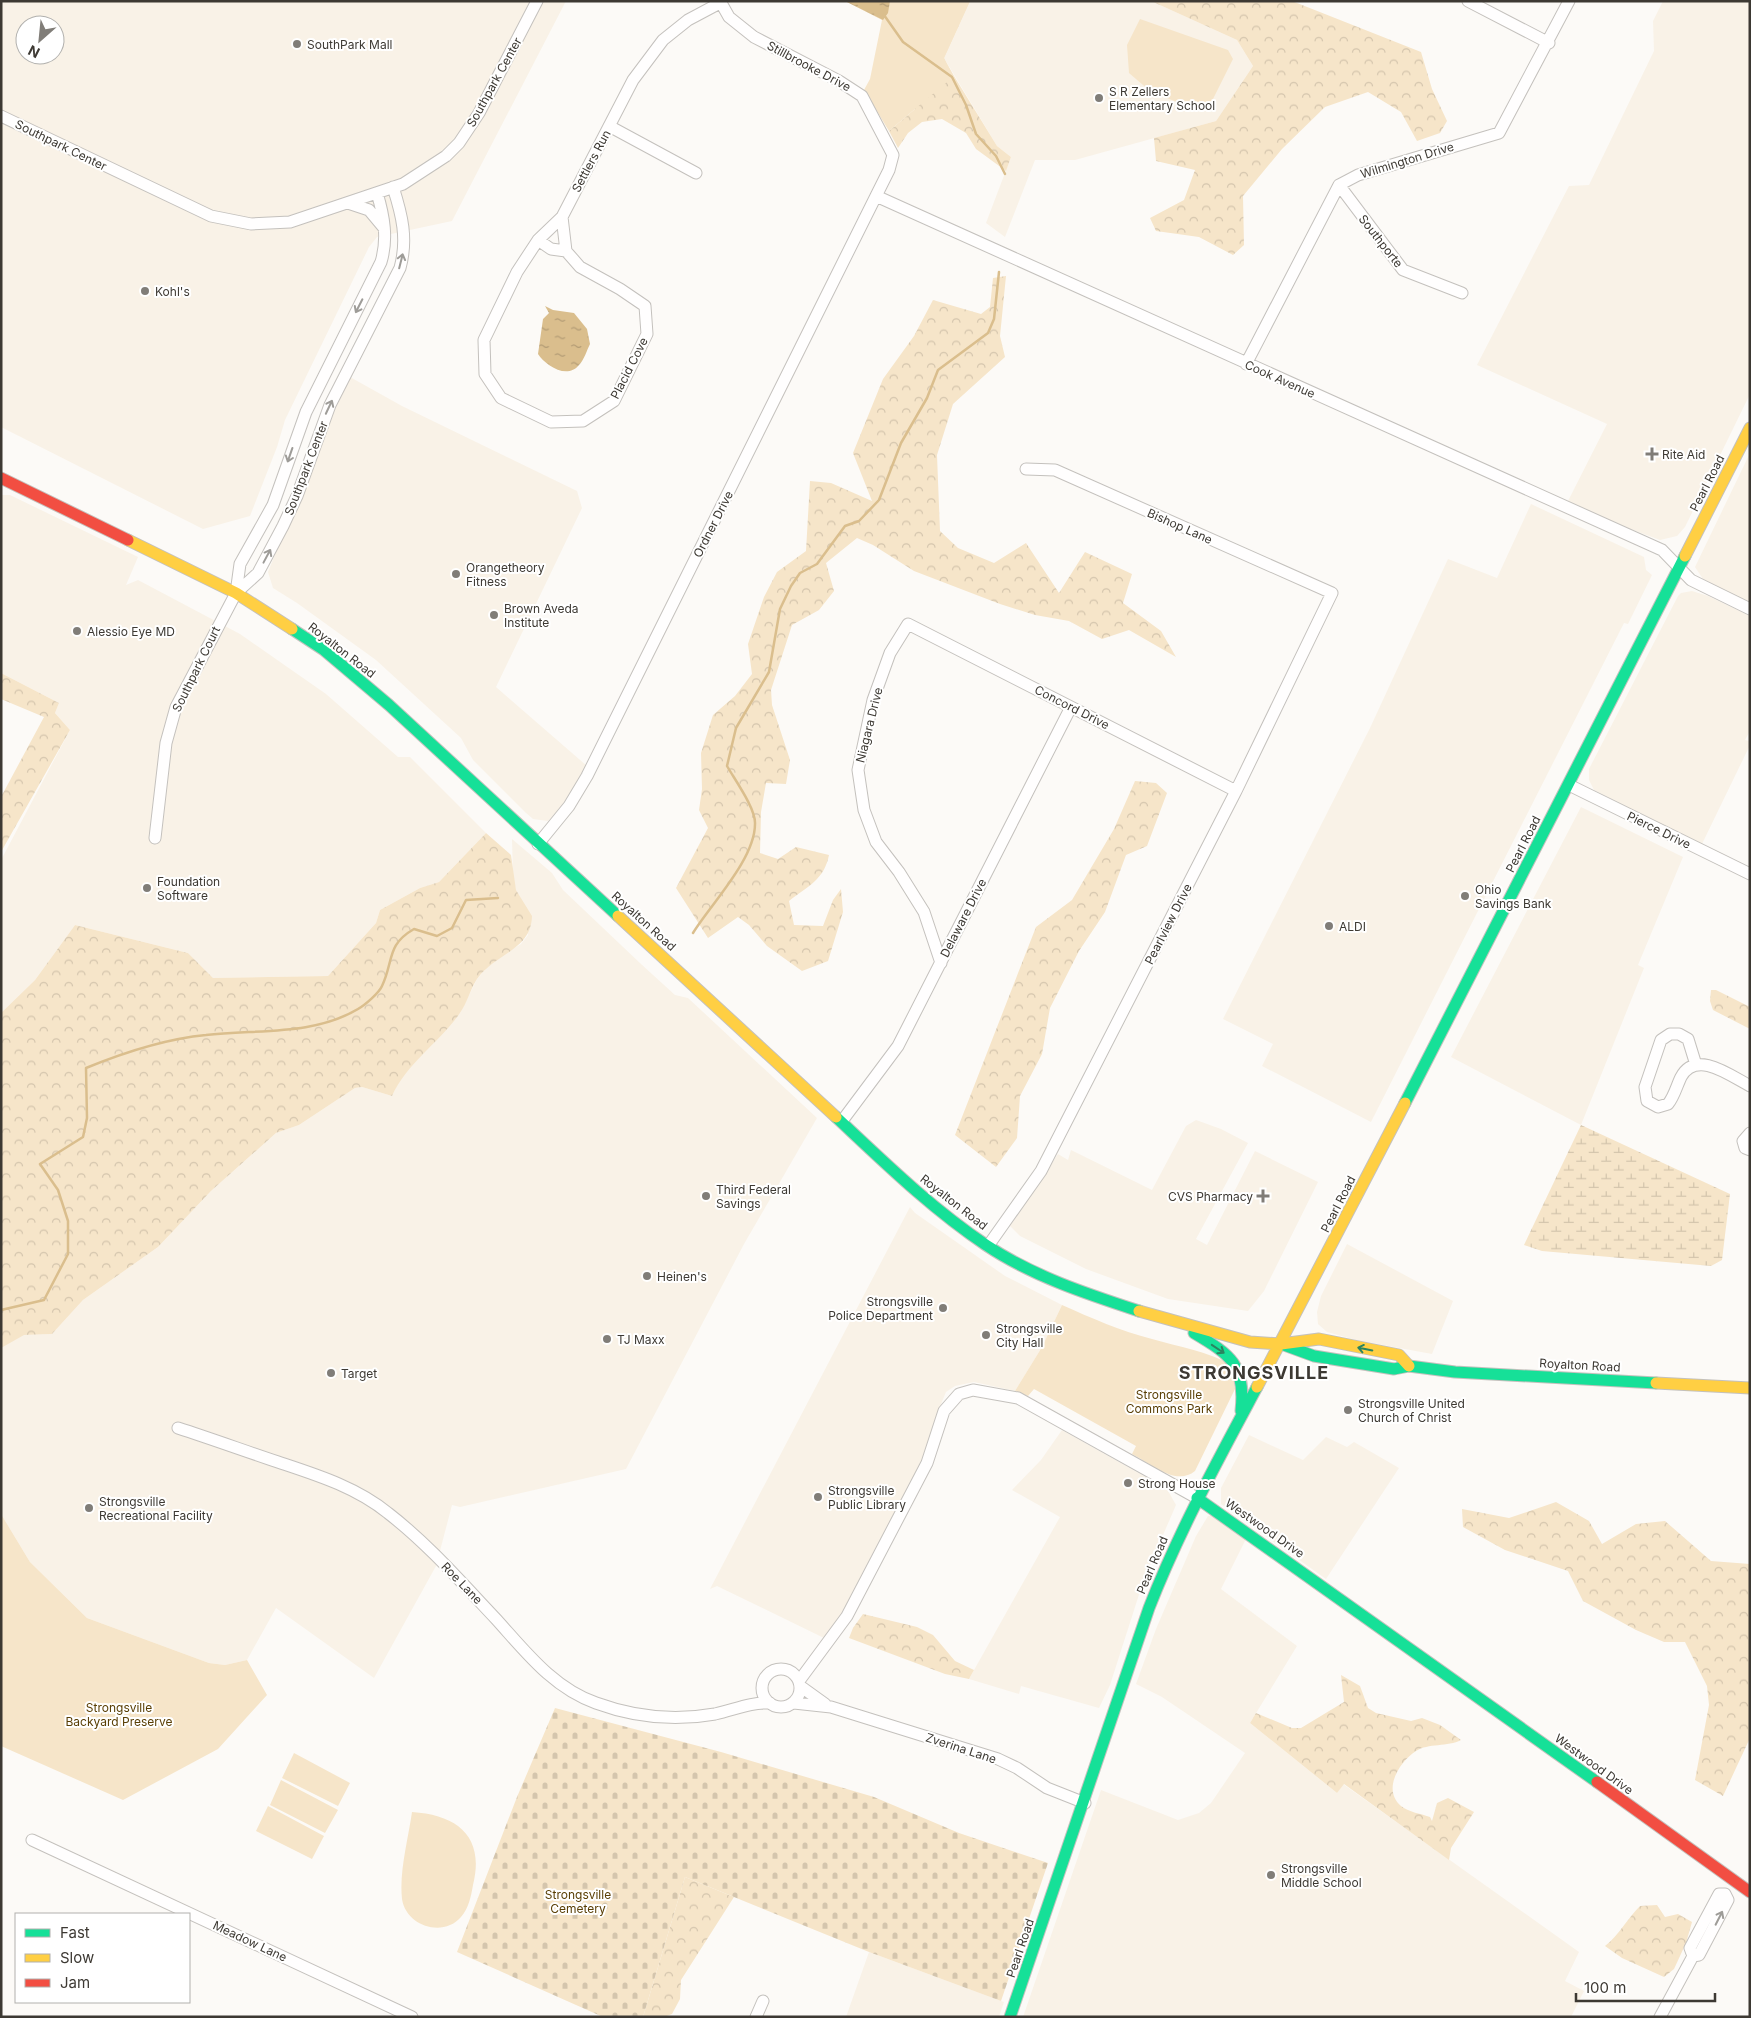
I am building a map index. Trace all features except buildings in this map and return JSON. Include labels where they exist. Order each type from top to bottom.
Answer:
[{"type":"main road","name":"Pearl Road","points":[[1010,2017],[1085,1802],[1149,1608],[1170,1554],[1197,1498],[1281,1344],[1569,785],[1750,428]]},
{"type":"main road","name":"Royalton Road","points":[[1,478],[236,593],[324,650],[389,704],[538,844],[939,1211],[988,1246],[1063,1284],[1177,1323],[1250,1342],[1281,1344],[1319,1339],[1399,1355],[1409,1366]]},
{"type":"main road","points":[[1177,1323],[1236,1363],[1244,1385],[1239,1422]]},
{"type":"main road","name":"Royalton Road","points":[[1281,1344],[1314,1356],[1394,1368],[1409,1366],[1455,1372],[1750,1388]]},
{"type":"main road","name":"Westwood Drive","points":[[1197,1498],[1750,1892]]},
{"type":"street","name":"Southpark Center","points":[[1,116],[192,209],[223,220],[251,224],[281,223],[393,187],[430,168],[459,143],[485,103],[537,1]]},
{"type":"street","points":[[1468,1],[1548,43]]},
{"type":"street","name":"Wilmington Drive","points":[[1339,185],[1358,174],[1499,133],[1569,1]]},
{"type":"street","name":"Settlers Run","points":[[484,340],[518,272],[538,240],[562,217],[633,80],[663,40],[688,20],[720,2]]},
{"type":"street","name":"Stillbrooke Drive","points":[[720,2],[729,17],[754,37],[839,81],[862,96],[893,154],[889,170],[876,196]]},
{"type":"street","points":[[609,126],[696,172]]},
{"type":"street","points":[[1246,364],[1339,185]]},
{"type":"street","name":"Southporte","points":[[1339,185],[1403,270],[1462,293]]},
{"type":"street","name":"Southpark Center","points":[[236,593],[258,573],[283,526],[297,496],[330,405],[400,268],[404,248],[404,228],[393,187]]},
{"type":"street","name":"Southpark Center","points":[[236,593],[240,564],[273,505],[304,417],[381,262],[385,241],[377,193]]},
{"type":"street","name":"Cook Avenue","points":[[876,196],[1662,550],[1691,580],[1750,609]]},
{"type":"street","name":"Ordner Drive","points":[[538,844],[569,806],[587,776],[876,196]]},
{"type":"street","points":[[348,203],[370,210],[384,228]]},
{"type":"street","points":[[562,217],[566,251]]},
{"type":"street","name":"Placid Cove","points":[[484,340],[486,374],[501,398],[551,422],[582,422],[614,400],[647,334],[645,306],[620,289],[580,267],[566,251],[550,249],[538,240]]},
{"type":"street","name":"Bishop Lane","points":[[1026,468],[1055,470],[1332,593]]},
{"type":"street","name":"Southpark Court","points":[[155,838],[165,751],[174,713],[192,674],[236,593]]},
{"type":"street","name":"Pearlview Drive","points":[[988,1246],[1042,1171],[1236,791],[1332,593]]},
{"type":"street","name":"Concord Drive","points":[[908,624],[1236,791]]},
{"type":"street","name":"Niagara Drive","points":[[908,624],[890,652],[873,700],[858,770],[864,810],[876,842],[899,872],[924,912],[941,963]]},
{"type":"street","name":"Delaware Drive","points":[[842,1121],[898,1046],[1071,707]]},
{"type":"street","name":"Pierce Drive","points":[[1569,785],[1750,874]]},
{"type":"street","points":[[1696,1065],[1688,1039],[1679,1034],[1665,1036],[1661,1040],[1645,1088],[1647,1101],[1658,1107],[1668,1104],[1682,1075],[1696,1065],[1710,1066],[1750,1086]]},
{"type":"street","points":[[1750,1133],[1743,1141],[1745,1148],[1750,1150]]},
{"type":"street","name":"Westwood Drive","points":[[799,1684],[818,1653],[847,1616],[896,1524],[927,1463],[944,1411],[954,1398],[965,1392],[985,1391],[1018,1398],[1197,1498]]},
{"type":"street","name":"Roe Lane","points":[[178,1428],[330,1480],[362,1495],[386,1511],[412,1532],[454,1574],[542,1668],[558,1683],[582,1698],[634,1713],[677,1718],[717,1714],[741,1706],[770,1703]]},
{"type":"street","name":"Westwood Drive","points":[[788,1671],[818,1653]]},
{"type":"street","points":[[775,1671],[788,1671],[799,1684],[799,1695],[794,1703],[784,1707],[770,1703],[764,1696],[766,1677],[775,1671]]},
{"type":"street","name":"Roe Lane","points":[[741,1706],[764,1683]]},
{"type":"street","name":"Zverina Lane","points":[[799,1684],[831,1707]]},
{"type":"street","name":"Zverina Lane","points":[[794,1703],[831,1707],[998,1759],[1017,1768],[1047,1788],[1085,1802]]},
{"type":"street","name":"Meadow Lane","points":[[32,1840],[189,1913]]},
{"type":"street","points":[[1660,2017],[1693,1956],[1699,1955],[1728,1900],[1725,1894],[1732,1879]]},
{"type":"street","name":"Meadow Lane","points":[[190,1914],[412,2017]]},
{"type":"street","points":[[756,2017],[763,2001]]},
{"type":"shaded area","points":[[1,1],[566,1],[452,221],[377,237],[369,247],[285,420],[277,447],[250,516],[203,529],[1,427]]},
{"type":"shaded area","name":"S R Zellers Elementary School","points":[[970,1],[1151,1],[1237,40],[1253,66],[1216,121],[1075,160],[1035,160],[1005,237],[986,223],[1011,157],[997,146],[944,58]]},
{"type":"shaded area","points":[[1663,1],[1750,1],[1750,394],[1685,527],[1677,536],[1660,540],[1609,521],[1568,501],[1607,424],[1477,365],[1569,186],[1589,185],[1654,51],[1653,21]]},
{"type":"shaded area","points":[[350,377],[402,406],[577,491],[582,508],[496,687],[587,766],[561,807],[548,821],[533,819],[525,812],[473,760],[461,738],[376,660],[273,588],[268,572],[323,435]]},
{"type":"shaded area","points":[[1750,453],[1750,604],[1703,579],[1695,567]]},
{"type":"shaded area","points":[[1,495],[10,495],[138,557],[126,585],[138,580],[240,634],[326,694],[398,757],[410,757],[486,833],[439,882],[420,888],[380,910],[376,923],[328,976],[213,978],[188,953],[75,925],[35,980],[1,1013],[1,860],[70,730],[55,713],[59,703],[1,673]]},
{"type":"shaded area","points":[[1531,504],[1644,557],[1646,570],[1652,575],[1628,624],[1624,623],[1371,1122],[1262,1066],[1273,1044],[1223,1019],[1370,728],[1448,559],[1497,578]]},
{"type":"shaded area","points":[[1692,591],[1708,596],[1750,616],[1750,731],[1745,740],[1750,741],[1750,745],[1701,846],[1594,790],[1589,780],[1589,769],[1678,596],[1681,593]]},
{"type":"shaded area","points":[[1581,807],[1683,857],[1638,965],[1644,968],[1581,1125],[1451,1057]]},
{"type":"shaded area","points":[[512,839],[552,873],[563,890],[641,964],[675,995],[688,998],[817,1118],[744,1244],[626,1469],[460,1507],[452,1505],[436,1566],[374,1678],[276,1608],[247,1660],[225,1665],[209,1663],[87,1618],[30,1562],[1,1514],[1,1346],[23,1335],[52,1334],[83,1300],[158,1247],[211,1191],[276,1133],[299,1125],[355,1088],[362,1087],[392,1096],[400,1079],[460,1013],[477,979],[494,960],[521,944],[528,935],[521,899],[513,878]]},
{"type":"shaded area","points":[[1196,1120],[1221,1129],[1248,1143],[1196,1239],[1207,1245],[1255,1151],[1318,1182],[1264,1291],[1248,1311],[1168,1299],[1086,1269],[1020,1236],[1010,1226],[1058,1154],[1068,1160],[1071,1150],[1152,1190],[1186,1126]]},
{"type":"shaded area","points":[[910,1207],[915,1213],[1005,1276],[1062,1305],[1042,1347],[1015,1391],[974,1382],[955,1386],[946,1392],[937,1414],[922,1467],[841,1617],[824,1638],[717,1586],[710,1589]]},
{"type":"shaded area","points":[[1347,1244],[1453,1301],[1432,1354],[1356,1340],[1327,1332],[1318,1324],[1317,1312],[1321,1296]]},
{"type":"shaded area","points":[[1062,1430],[1167,1489],[1176,1505],[1144,1579],[1110,1685],[1099,1708],[1021,1686],[1019,1694],[969,1679],[1060,1517],[1012,1490],[1041,1460]]},
{"type":"shaded area","points":[[1249,1435],[1303,1460],[1326,1437],[1347,1447],[1354,1442],[1399,1468],[1326,1579],[1221,1504],[1221,1488]]},
{"type":"shaded area","name":"Strongsville Middle School","points":[[1214,1515],[1247,1537],[1221,1589],[1297,1646],[1250,1723],[1337,1793],[1343,1784],[1579,1952],[1565,1981],[1584,1991],[1571,2017],[1023,2017],[1101,1790],[1178,1820],[1199,1813],[1211,1803],[1245,1753],[1162,1697],[1136,1684],[1156,1629],[1196,1536],[1208,1516]]},
{"type":"shaded area","points":[[869,1952],[1004,2002],[999,2017],[846,2017]]},
{"type":"green space","points":[[845,1],[970,1],[944,58],[954,76],[889,131],[864,90],[870,79],[882,20]]},
{"type":"green space","points":[[970,1],[944,58],[952,77],[949,80],[954,76],[997,146],[1011,157],[1006,171],[976,149],[966,133],[942,119],[922,122],[908,133],[898,148],[889,131],[915,109],[922,38]]},
{"type":"green space","points":[[1151,1],[1292,1],[1421,52],[1432,89],[1447,121],[1440,133],[1417,141],[1401,112],[1368,92],[1325,107],[1282,149],[1243,196],[1244,245],[1233,255],[1199,237],[1156,231],[1150,218],[1184,200],[1195,170],[1156,161],[1154,138],[1216,121],[1253,66],[1237,40]]},
{"type":"green space","points":[[1140,19],[1228,50],[1233,59],[1208,109],[1196,110],[1150,91],[1129,73],[1127,45]]},
{"type":"green space","points":[[1006,276],[1000,336],[1005,357],[953,404],[937,455],[940,531],[958,548],[994,563],[1026,543],[1059,593],[1085,552],[1132,574],[1123,603],[1161,631],[1176,657],[1129,630],[1102,639],[1069,621],[1035,615],[1000,604],[914,571],[873,545],[857,538],[826,563],[834,591],[819,610],[792,625],[771,690],[772,705],[790,760],[786,784],[766,783],[761,812],[760,853],[778,859],[796,847],[829,855],[827,864],[819,877],[789,901],[794,925],[823,926],[833,900],[841,889],[843,912],[828,961],[802,971],[767,946],[749,925],[738,917],[708,938],[676,888],[708,828],[699,810],[702,789],[701,753],[713,715],[735,696],[752,674],[748,644],[764,597],[777,572],[806,551],[810,481],[831,483],[872,501],[853,453],[883,379],[914,336],[933,300],[981,314],[990,307],[993,278]]},
{"type":"green space","points":[[1,673],[59,703],[55,713],[70,730],[1,852],[1,797],[44,717],[1,699]]},
{"type":"green space","points":[[1135,781],[1156,783],[1167,793],[1147,846],[1126,855],[1105,912],[1079,951],[1050,1008],[1042,1054],[1020,1096],[1017,1138],[996,1167],[955,1135],[1036,927],[1072,900],[1114,829]]},
{"type":"green space","points":[[486,833],[511,855],[516,890],[532,916],[530,928],[526,937],[519,944],[493,963],[477,979],[460,1013],[406,1073],[392,1096],[362,1087],[355,1088],[299,1125],[276,1133],[211,1191],[158,1247],[83,1300],[52,1334],[24,1335],[1,1348],[1,1013],[35,980],[75,925],[188,953],[213,978],[328,976],[376,923],[380,910],[420,888],[439,882]]},
{"type":"green space","points":[[1711,990],[1716,990],[1750,1007],[1750,1029],[1713,1010],[1710,1001]]},
{"type":"green space","points":[[1581,1125],[1730,1194],[1722,1260],[1711,1266],[1542,1251],[1524,1245]]},
{"type":"green space","name":"Strongsville Commons Park","points":[[1062,1305],[1140,1336],[1203,1353],[1232,1365],[1235,1389],[1195,1471],[1188,1475],[1180,1476],[1163,1472],[1132,1454],[1136,1446],[1034,1389],[1028,1396],[1015,1391],[1042,1347]]},
{"type":"green space","points":[[1556,1502],[1589,1521],[1602,1544],[1636,1524],[1665,1521],[1711,1561],[1750,1564],[1750,1738],[1723,1796],[1695,1780],[1709,1705],[1707,1686],[1685,1642],[1664,1642],[1636,1630],[1583,1601],[1568,1571],[1505,1550],[1463,1527],[1462,1509],[1509,1518]]},
{"type":"green space","name":"Strongsville Backyard Preserve","points":[[1,1514],[30,1562],[87,1618],[209,1663],[225,1665],[247,1660],[267,1695],[218,1749],[123,1800],[1,1746]]},
{"type":"green space","points":[[863,1614],[917,1627],[933,1635],[955,1661],[974,1670],[969,1679],[945,1674],[849,1638],[853,1628]]},
{"type":"green space","points":[[1341,1675],[1360,1686],[1368,1708],[1376,1713],[1411,1721],[1422,1718],[1440,1725],[1461,1740],[1450,1744],[1426,1747],[1416,1751],[1399,1769],[1393,1784],[1395,1799],[1401,1806],[1430,1817],[1432,1821],[1437,1803],[1448,1798],[1474,1812],[1451,1848],[1449,1860],[1344,1784],[1337,1793],[1250,1723],[1256,1713],[1292,1728],[1301,1728],[1344,1702]]},
{"type":"green space","name":"Strongsville Cemetery","points":[[555,1708],[721,1752],[874,1797],[959,1833],[1048,1863],[1001,2001],[869,1952],[685,1877],[643,2017],[603,2017],[457,1952],[517,1797]]},
{"type":"green space","points":[[294,1753],[350,1783],[338,1806],[282,1778]]},
{"type":"green space","points":[[281,1780],[338,1810],[325,1833],[270,1805]]},
{"type":"green space","points":[[268,1806],[324,1836],[312,1859],[256,1831]]},
{"type":"green space","points":[[412,1812],[443,1818],[455,1824],[471,1842],[475,1854],[476,1868],[468,1906],[461,1917],[445,1927],[435,1928],[418,1922],[410,1916],[402,1899],[403,1867]]},
{"type":"green space","points":[[685,1877],[734,1897],[681,1980],[680,1999],[672,2014],[664,2017],[643,2017]]},
{"type":"green space","points":[[1657,1905],[1665,1917],[1678,1914],[1692,1922],[1686,1943],[1674,1969],[1664,1977],[1622,1958],[1605,1946],[1615,1937],[1640,1906]]},
{"type":"water","points":[[845,1],[890,1],[888,13],[883,20]]},
{"type":"water","points":[[545,306],[553,310],[574,313],[587,329],[590,344],[579,365],[574,369],[563,371],[557,369],[538,354],[543,319],[549,313]]},
{"type":"waterway","points":[[884,15],[903,42],[952,77],[966,105],[976,134],[996,156],[1005,174]]},
{"type":"waterway","points":[[693,933],[731,881],[748,852],[753,838],[755,824],[752,811],[727,766],[736,728],[769,672],[780,609],[791,586],[800,573],[817,564],[845,526],[859,521],[879,500],[901,443],[927,398],[938,370],[988,333],[994,319],[999,272]]},
{"type":"waterway","points":[[1,1310],[44,1300],[68,1254],[68,1221],[58,1190],[40,1164],[83,1137],[87,1118],[86,1068],[160,1043],[190,1037],[303,1028],[341,1018],[361,1007],[378,992],[386,977],[395,947],[405,935],[414,929],[437,936],[452,928],[466,900],[498,898]]},
{"type":"traffic: fast","points":[[1405,1103],[1685,556]]},
{"type":"traffic: fast","points":[[292,629],[324,650],[389,705],[618,916]]},
{"type":"traffic: fast","points":[[836,1117],[927,1200],[986,1245],[1041,1275],[1080,1291],[1139,1311]]},
{"type":"traffic: fast","points":[[1194,1333],[1218,1348],[1233,1363],[1241,1382],[1241,1411]]},
{"type":"traffic: fast","points":[[1284,1345],[1314,1356],[1394,1369],[1409,1366],[1455,1372],[1656,1383]]},
{"type":"traffic: fast","points":[[1010,2017],[1149,1608],[1186,1523],[1257,1387]]},
{"type":"traffic: fast","points":[[1197,1498],[1597,1782]]},
{"type":"traffic: slow","points":[[1685,556],[1750,428]]},
{"type":"traffic: slow","points":[[128,540],[236,593],[292,629]]},
{"type":"traffic: slow","points":[[618,916],[836,1117]]},
{"type":"traffic: slow","points":[[1257,1387],[1405,1103]]},
{"type":"traffic: slow","points":[[1139,1311],[1250,1342],[1281,1344],[1319,1339],[1399,1355],[1409,1366]]},
{"type":"traffic: slow","points":[[1656,1383],[1750,1388]]},
{"type":"traffic: jam","points":[[1,478],[128,540]]},
{"type":"traffic: jam","points":[[1597,1782],[1750,1892]]},
{"type":"place","name":"SouthPark Mall","points":[[297,44]]},
{"type":"place","name":"S R Zellers Elementary School","points":[[1099,98]]},
{"type":"place","name":"Kohl's","points":[[145,291]]},
{"type":"place","name":"Rite Aid","points":[[1652,454]]},
{"type":"place","name":"Orangetheory Fitness","points":[[456,574]]},
{"type":"place","name":"Brown Aveda Institute","points":[[494,615]]},
{"type":"place","name":"Alessio Eye MD","points":[[77,631]]},
{"type":"place","name":"Foundation Software","points":[[147,888]]},
{"type":"place","name":"Ohio Savings Bank","points":[[1465,896]]},
{"type":"place","name":"ALDI","points":[[1329,926]]},
{"type":"place","name":"Third Federal Savings","points":[[706,1196]]},
{"type":"place","name":"CVS Pharmacy","points":[[1263,1196]]},
{"type":"place","name":"Heinen's","points":[[647,1276]]},
{"type":"place","name":"Strongsville Police Department","points":[[943,1308]]},
{"type":"place","name":"Strongsville City Hall","points":[[986,1335]]},
{"type":"place","name":"TJ Maxx","points":[[607,1339]]},
{"type":"place","name":"Target","points":[[331,1373]]},
{"type":"place","name":"Strongsville United Church of Christ","points":[[1348,1410]]},
{"type":"place","name":"Strong House","points":[[1128,1483]]},
{"type":"place","name":"Strongsville Public Library","points":[[818,1497]]},
{"type":"place","name":"Strongsville Recreational Facility","points":[[89,1508]]},
{"type":"place","name":"Strongsville Middle School","points":[[1271,1875]]},
{"type":"district","name":"STRONGSVILLE","points":[[1254,1372]]}]
